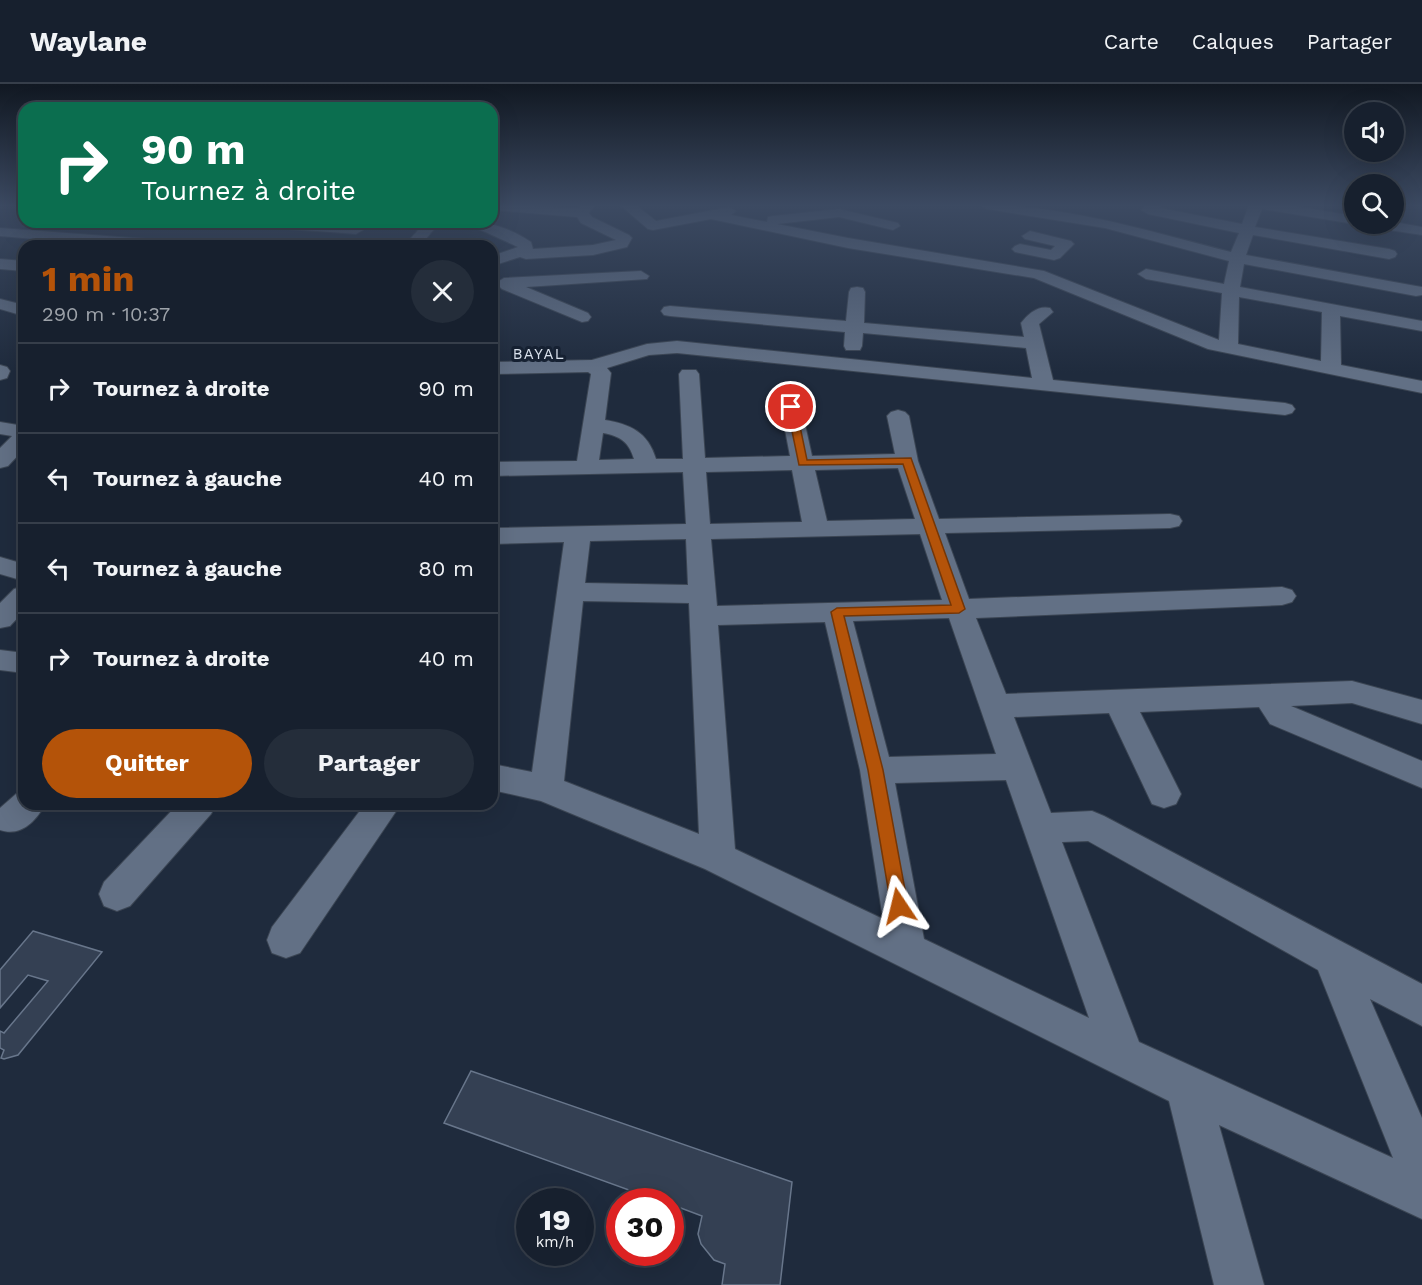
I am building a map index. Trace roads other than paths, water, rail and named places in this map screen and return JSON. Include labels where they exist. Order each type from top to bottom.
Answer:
[{"type":"street","points":[[527,261],[530,282]]},
{"type":"street","points":[[958,261],[1047,277],[1205,341],[1228,348],[1422,387]]},
{"type":"street","points":[[1006,269],[1012,261]]},
{"type":"street","points":[[1116,305],[1158,261]]},
{"type":"street","points":[[1228,348],[1231,289],[1236,261]]},
{"type":"street","points":[[1254,261],[1416,291]]},
{"type":"street","points":[[0,264],[18,266]]},
{"type":"street","points":[[1155,264],[1231,289],[1422,326]]},
{"type":"street","points":[[498,280],[530,282],[641,276]]},
{"type":"street","points":[[498,280],[582,317]]},
{"type":"street","points":[[852,367],[857,292]]},
{"type":"street","points":[[2,305],[18,298]]},
{"type":"street","points":[[2,305],[18,309]]},
{"type":"street","points":[[1330,369],[1331,309]]},
{"type":"street","points":[[670,311],[1034,344]]},
{"type":"street","points":[[1044,312],[1030,323],[1044,385]]},
{"type":"street","points":[[677,347],[696,314]]},
{"type":"street","points":[[498,374],[593,366],[648,350],[677,347],[852,367],[1285,409]]},
{"type":"street","points":[[587,467],[601,373],[593,366]]},
{"type":"street","points":[[689,374],[718,858]]},
{"type":"street","points":[[788,388],[816,529]]},
{"type":"street","points":[[897,416],[907,461],[959,609],[1124,1057]]},
{"type":"street","points":[[593,425],[619,428],[633,435],[643,448],[647,466]]},
{"type":"street","points":[[0,428],[18,431]]},
{"type":"street","points":[[0,461],[18,444]]},
{"type":"street","points":[[498,470],[907,461]]},
{"type":"street","points":[[498,536],[1170,521]]},
{"type":"street","points":[[546,788],[578,534]]},
{"type":"street","points":[[0,565],[18,571]]},
{"type":"street","points":[[572,592],[704,605],[837,612],[1281,596]]},
{"type":"street","points":[[0,619],[18,601]]},
{"type":"street","points":[[837,612],[876,770],[907,951]]},
{"type":"street","points":[[0,660],[18,662]]},
{"type":"street","points":[[996,706],[1352,692],[1422,712]]},
{"type":"street","points":[[1267,695],[1281,716],[1422,775]]},
{"type":"street","points":[[1119,701],[1164,795]]},
{"type":"street","points":[[876,770],[1018,767]]},
{"type":"street","points":[[498,778],[546,788],[718,858],[1186,1088],[1422,1195]]},
{"type":"street","points":[[117,894],[194,810]]},
{"type":"street","points":[[286,940],[380,810]]},
{"type":"street","points":[[1041,828],[1092,826],[1422,1006]]},
{"type":"street","points":[[1332,957],[1422,1172]]},
{"type":"street","points":[[1186,1088],[1239,1285]]},
{"type":"district","name":"BAYAL","points":[[539,354]]}]
